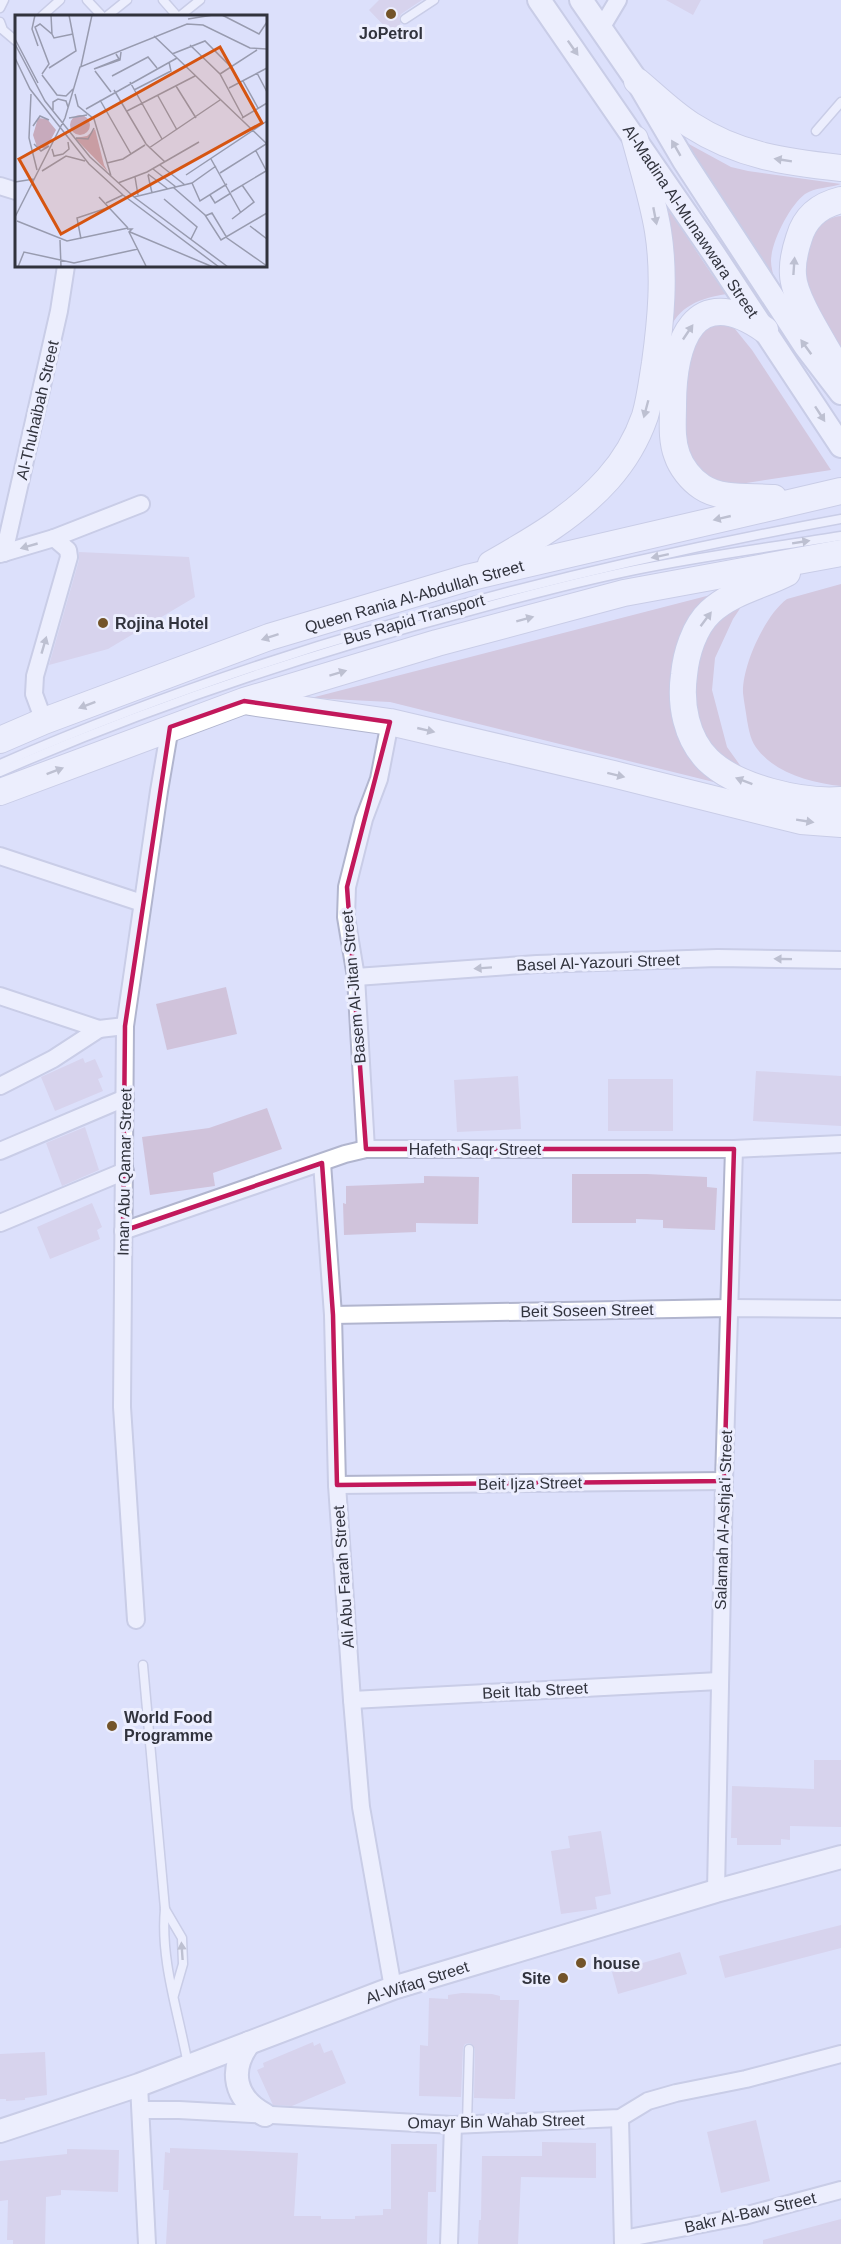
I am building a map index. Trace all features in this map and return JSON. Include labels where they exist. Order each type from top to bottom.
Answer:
[{"type":"main road","name":"Al-Madina Al-Munawwara Street","points":[[539,0],[765,330],[840,445]]},
{"type":"main road","name":"Al-Madina Al-Munawwara Street","points":[[581,0],[637,81],[684,161],[805,346],[841,393]]},
{"type":"main road","points":[[637,81],[690,125],[725,144],[766,158],[841,168]]},
{"type":"main road","points":[[467,578],[546,532],[580,507],[609,478],[633,446],[645,416],[651,390],[660,321],[660,255],[654,211],[635,139]]},
{"type":"main road","points":[[841,200],[830,202],[815,212],[806,222],[796,247],[793,275],[795,288],[804,307],[841,375]]},
{"type":"main road","points":[[765,330],[733,312],[719,310],[705,314],[694,323],[678,350],[673,397],[674,441],[680,461],[691,477],[702,487],[715,493],[801,500]]},
{"type":"main road","name":"Queen Rania Al-Abdullah Street","points":[[0,740],[44,721],[269,637],[467,578],[841,491]]},
{"type":"main road","points":[[0,792],[244,701],[448,640],[624,593],[832,554]]},
{"type":"main road","points":[[832,554],[741,592],[710,612],[695,634],[686,659],[682,687],[683,710],[692,738],[708,760],[730,776],[774,793],[822,801],[841,800]]},
{"type":"main road","points":[[244,701],[390,722],[801,821],[828,825],[841,824]]},
{"type":"main road","name":"Al-Wifaq Street","points":[[0,2131],[139,2085],[393,1988],[716,1891],[841,1857]]},
{"type":"main road","points":[[249,2043],[241,2053],[238,2065],[239,2090],[254,2109],[265,2115]]},
{"type":"street","points":[[600,30],[618,0]]},
{"type":"street","points":[[0,186],[15,191]]},
{"type":"street","name":"Al-Thuhaibah Street","points":[[2,554],[59,311],[66,267]]},
{"type":"street","points":[[2,554],[54,538],[141,504]]},
{"type":"street","points":[[44,721],[34,694],[35,676],[69,556],[68,550],[54,538]]},
{"type":"street","name":"Basem Al-Jitan Street","points":[[366,1149],[356,977],[346,917],[347,887],[364,819],[379,779],[390,722]]},
{"type":"street","name":"Iman Abu Qamar Street","points":[[136,1620],[122,1407],[125,1026],[170,727]]},
{"type":"street","points":[[0,856],[142,903]]},
{"type":"street","name":"Basel Al-Yazouri Street","points":[[356,977],[537,964],[718,958],[841,960]]},
{"type":"street","points":[[0,996],[99,1029],[125,1026]]},
{"type":"street","points":[[0,1086],[53,1059],[99,1029]]},
{"type":"street","points":[[0,1151],[125,1098]]},
{"type":"street","name":"Hafeth Saqr Street","points":[[123,1231],[345,1154],[366,1149],[734,1149],[841,1144]]},
{"type":"street","name":"Salamah Al-Ashja'i Street","points":[[716,1891],[719,1681],[734,1149]]},
{"type":"street","name":"Ali Abu Farah Street","points":[[322,1163],[333,1315],[337,1485],[361,1807],[393,1988]]},
{"type":"street","points":[[0,1223],[125,1171]]},
{"type":"street","name":"Beit Soseen Street","points":[[333,1315],[729,1308],[841,1309]]},
{"type":"street","name":"Beit Ijza Street","points":[[337,1485],[724,1481]]},
{"type":"street","name":"Beit Itab Street","points":[[352,1700],[719,1681]]},
{"type":"street","name":"Omayr Bin Wahab Street","points":[[141,2110],[460,2124],[620,2118],[648,2101],[746,2079],[841,2054]]},
{"type":"street","points":[[139,2085],[147,2244]]},
{"type":"street","points":[[620,2118],[623,2242]]},
{"type":"street","points":[[449,2244],[460,2124]]},
{"type":"street","name":"Bakr Al-Baw Street","points":[[623,2242],[744,2216],[841,2190]]},
{"type":"lane","points":[[0,8],[4,0]]},
{"type":"lane","points":[[43,15],[60,0]]},
{"type":"lane","points":[[87,0],[101,15]]},
{"type":"lane","points":[[109,15],[127,0]]},
{"type":"lane","points":[[163,0],[177,15]]},
{"type":"lane","points":[[179,15],[200,0]]},
{"type":"lane","points":[[405,19],[434,0]]},
{"type":"lane","points":[[0,22],[3,30],[15,39]]},
{"type":"lane","points":[[816,131],[841,102]]},
{"type":"lane","name":"Bus Rapid Transport","points":[[0,764],[103,721],[201,685],[465,603],[649,558],[841,519]]},
{"type":"lane","name":"Bus Rapid Transport","points":[[0,772],[44,753],[235,681],[388,633],[531,594],[637,569],[841,536]]},
{"type":"lane","points":[[143,1665],[165,1909],[164,1935],[188,2066]]},
{"type":"lane","points":[[165,1909],[182,1938],[183,1964],[174,1995]]},
{"type":"lane","points":[[460,2124],[469,2049]]},
{"type":"highlighted area","points":[[244,701],[390,722],[347,887],[366,1149],[734,1149],[724,1481],[337,1485],[333,1315],[322,1163],[123,1231],[125,1026],[170,727]]},
{"type":"shaded area","points":[[687,143],[731,167],[841,184],[809,192],[793,206],[774,244],[771,261],[774,279]]},
{"type":"shaded area","points":[[668,210],[727,294],[691,305],[678,316],[668,333],[672,256]]},
{"type":"shaded area","points":[[841,216],[841,358],[814,317],[800,253],[821,224],[833,217]]},
{"type":"shaded area","points":[[723,322],[735,329],[752,350],[831,470],[740,484],[714,482],[690,460],[679,431],[684,355],[702,329]]},
{"type":"shaded area","points":[[757,583],[733,619],[715,658],[712,690],[727,747],[742,768],[742,789],[390,702],[311,698]]},
{"type":"shaded area","points":[[841,584],[841,786],[796,776],[766,758],[756,747],[751,736],[743,693],[746,669],[756,642],[779,607],[787,599]]},
{"type":"building","name":"JoPetrol","points":[[379,0],[422,0],[401,14],[399,19],[401,23],[391,33],[369,10]]},
{"type":"building","points":[[666,0],[701,0],[693,15]]},
{"type":"building","name":"Rojina Hotel","points":[[79,552],[189,557],[195,597],[108,649],[49,665],[79,560]]},
{"type":"building","points":[[226,987],[237,1034],[167,1050],[156,1004]]},
{"type":"building","points":[[83,1058],[85,1063],[95,1059],[103,1077],[98,1079],[103,1091],[55,1111],[41,1077]]},
{"type":"building","points":[[756,1071],[841,1076],[841,1126],[753,1121]]},
{"type":"building","points":[[518,1076],[521,1129],[457,1132],[454,1080]]},
{"type":"building","points":[[608,1079],[673,1079],[673,1131],[608,1131]]},
{"type":"building","points":[[267,1108],[282,1149],[213,1173],[215,1186],[150,1195],[142,1137],[209,1128]]},
{"type":"building","points":[[85,1127],[99,1170],[62,1186],[46,1143]]},
{"type":"building","points":[[572,1174],[707,1177],[707,1187],[717,1188],[715,1230],[663,1228],[663,1220],[636,1219],[636,1223],[572,1223]]},
{"type":"building","points":[[424,1176],[479,1177],[478,1224],[416,1223],[416,1232],[344,1235],[343,1203],[346,1204],[346,1186],[424,1183]]},
{"type":"building","points":[[92,1203],[102,1227],[97,1230],[100,1239],[50,1259],[37,1227]]},
{"type":"building","points":[[814,1760],[841,1760],[841,1827],[790,1826],[790,1840],[781,1839],[781,1845],[737,1845],[737,1838],[731,1838],[732,1786],[814,1789]]},
{"type":"building","points":[[601,1831],[611,1894],[595,1897],[597,1909],[561,1914],[551,1851],[570,1848],[568,1836]]},
{"type":"building","points":[[841,1925],[841,1948],[725,1978],[719,1956]]},
{"type":"building","points":[[680,1952],[687,1974],[618,1994],[612,1972]]},
{"type":"building","points":[[492,1994],[500,1996],[500,2000],[519,2000],[515,2099],[474,2098],[475,2049],[470,2043],[465,2044],[463,2048],[461,2097],[419,2096],[420,2045],[428,2046],[429,1998],[448,1999],[448,1995]]},
{"type":"building","points":[[313,2042],[314,2046],[320,2043],[324,2053],[332,2050],[346,2083],[292,2106],[273,2105],[257,2070],[264,2067],[263,2063]]},
{"type":"building","points":[[45,2052],[47,2095],[25,2098],[25,2100],[0,2099],[0,2054]]},
{"type":"building","points":[[756,2120],[770,2181],[721,2193],[707,2132]]},
{"type":"building","points":[[542,2142],[596,2143],[596,2178],[521,2177],[518,2244],[478,2244],[479,2220],[481,2220],[482,2156],[542,2156]]},
{"type":"building","points":[[391,2144],[437,2144],[436,2192],[428,2192],[427,2244],[166,2244],[169,2190],[163,2190],[165,2152],[170,2153],[170,2148],[298,2153],[294,2216],[355,2219],[355,2216],[383,2215],[383,2209],[391,2209]]},
{"type":"building","points":[[67,2149],[119,2150],[118,2192],[61,2190],[61,2195],[46,2197],[45,2244],[13,2244],[13,2240],[7,2240],[8,2200],[0,2201],[0,2161],[67,2154]]},
{"type":"building","points":[[841,2219],[841,2244],[763,2244],[763,2240]]},
{"type":"place","name":"JoPetrol","points":[[391,14]]},
{"type":"place","name":"Rojina Hotel","points":[[103,623]]},
{"type":"place","name":"World Food Programme","points":[[112,1726]]},
{"type":"place","name":"house","points":[[581,1963]]},
{"type":"place","name":"Site","points":[[563,1978]]}]
